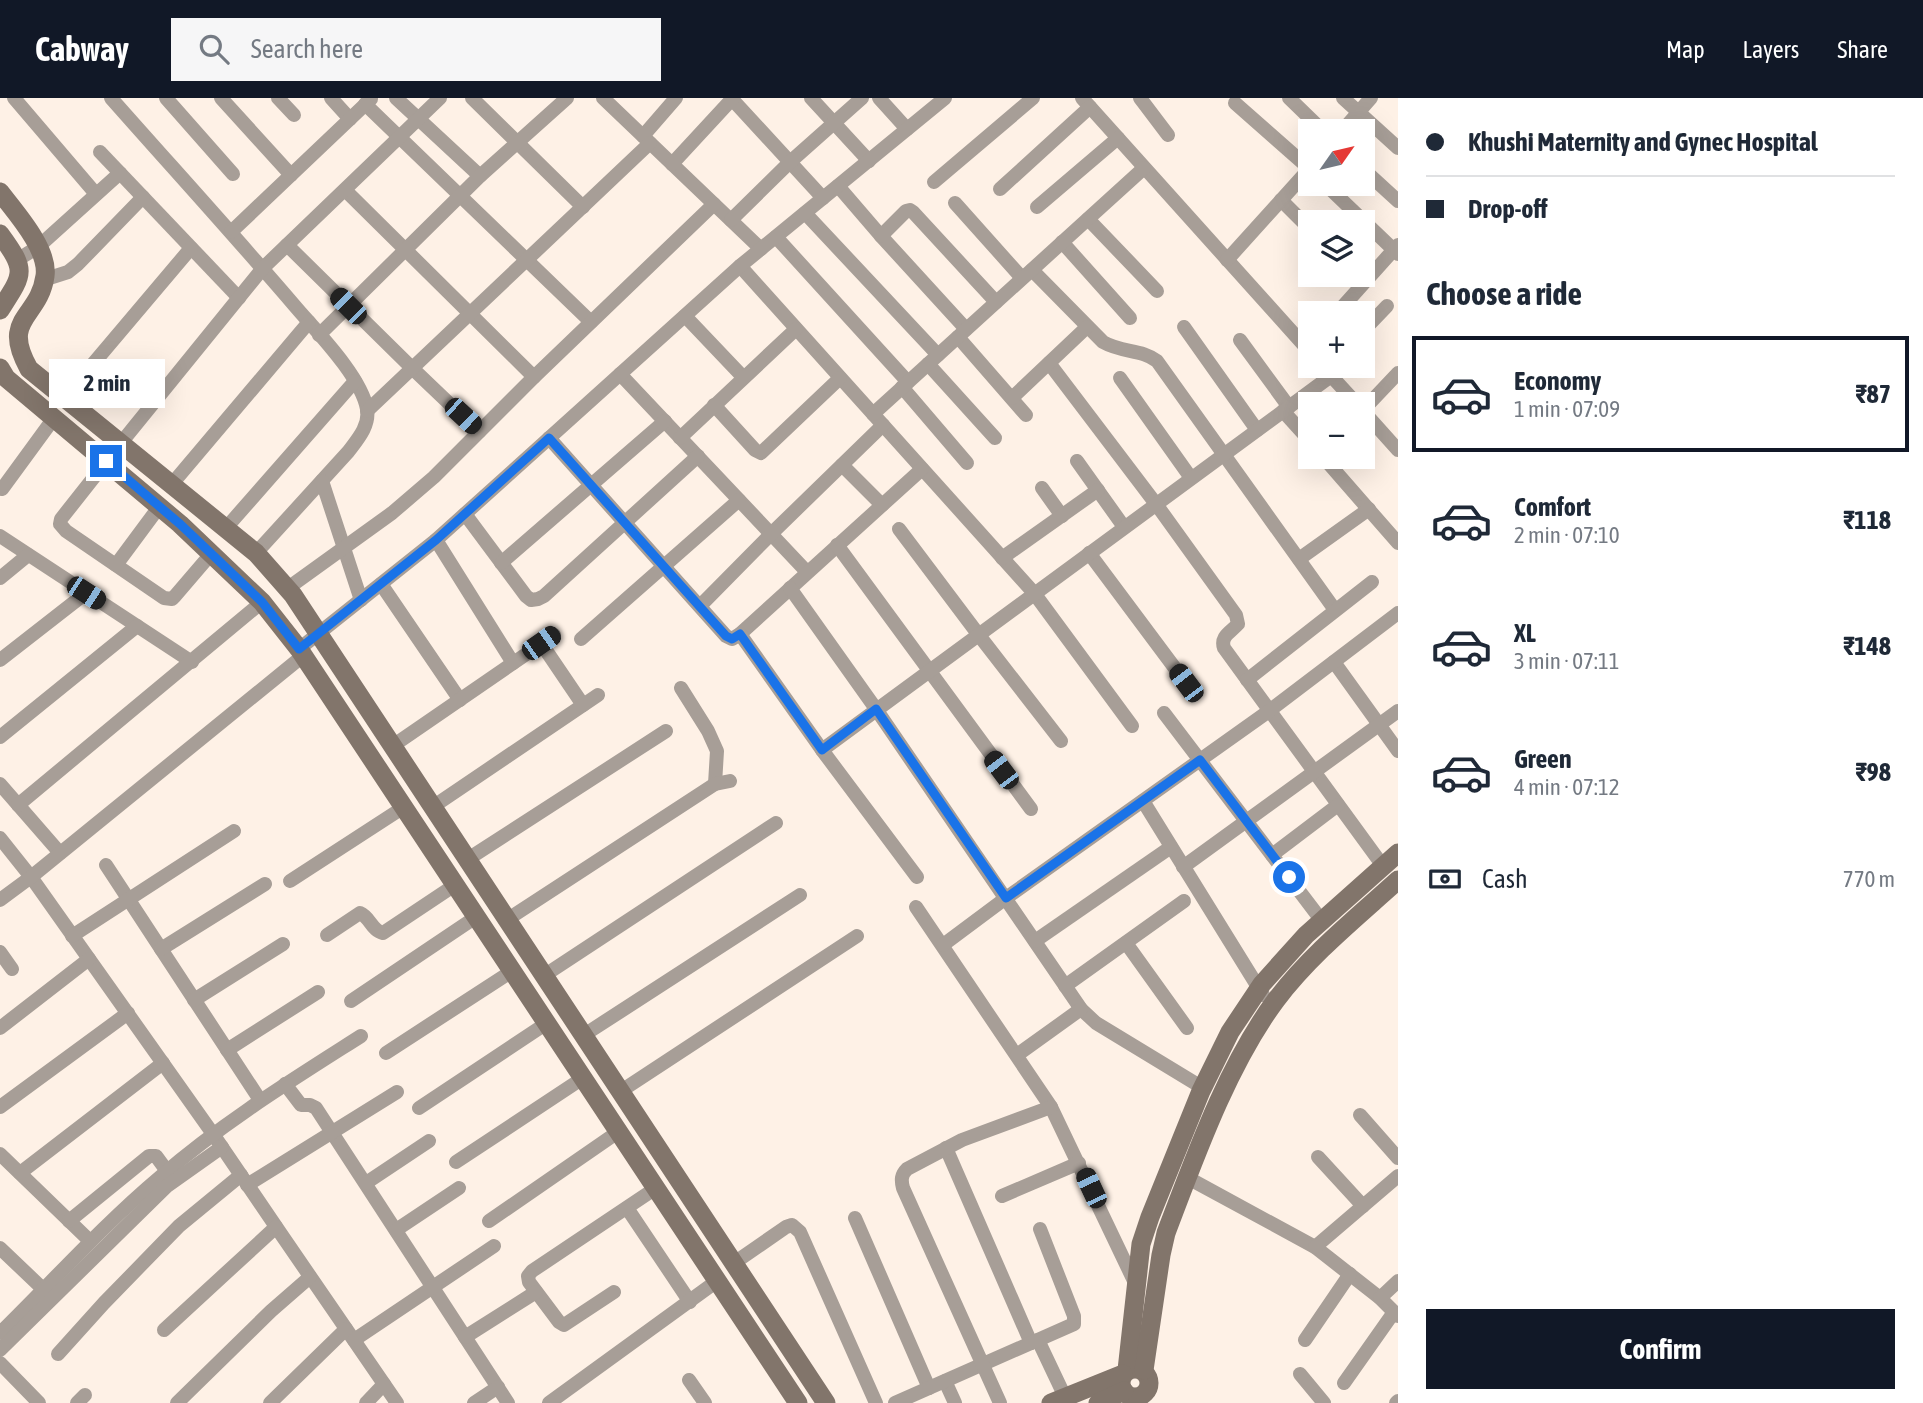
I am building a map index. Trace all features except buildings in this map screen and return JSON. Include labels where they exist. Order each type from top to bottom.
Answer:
[{"type":"main road","points":[[0,192],[33,237],[43,258],[46,274],[39,293],[14,326],[12,340],[18,354],[65,397],[256,553],[288,588],[826,1403]]},
{"type":"main road","points":[[0,234],[16,255],[21,271],[16,285],[0,309]]},
{"type":"main road","points":[[1,371],[211,554],[262,602],[302,652],[798,1403]]},
{"type":"main road","points":[[1131,1388],[1136,1285],[1141,1244],[1203,1088],[1230,1032],[1259,989],[1306,934],[1393,866]]},
{"type":"main road","points":[[1131,1388],[1166,1233],[1220,1098],[1247,1046],[1271,1009],[1393,866]]},
{"type":"main road","points":[[1058,1400],[1131,1388]]},
{"type":"main road","points":[[1097,1403],[1131,1388]]},
{"type":"street","points":[[14,98],[96,194]]},
{"type":"street","points":[[111,98],[309,322],[355,381],[368,411],[360,436],[256,553]]},
{"type":"street","points":[[166,98],[233,174]]},
{"type":"street","points":[[221,98],[291,175]]},
{"type":"street","points":[[278,98],[293,114]]},
{"type":"street","points":[[331,98],[350,119]]},
{"type":"street","points":[[396,98],[480,176]]},
{"type":"street","points":[[211,554],[175,596],[168,599],[66,531],[60,524],[61,519],[263,268],[440,98]]},
{"type":"street","points":[[472,98],[583,206]]},
{"type":"street","points":[[319,335],[480,176],[567,98]]},
{"type":"street","points":[[368,411],[583,206],[646,139],[676,98]]},
{"type":"street","points":[[672,164],[732,98],[823,198]]},
{"type":"street","points":[[811,98],[869,161]]},
{"type":"street","points":[[731,220],[790,162],[862,98]]},
{"type":"street","points":[[879,98],[907,129]]},
{"type":"street","points":[[0,900],[302,652],[320,633],[436,540],[740,267],[945,98]]},
{"type":"street","points":[[934,182],[1033,98]]},
{"type":"street","points":[[1140,98],[1168,135]]},
{"type":"street","points":[[1289,98],[1311,119]]},
{"type":"street","points":[[1343,98],[1398,148]]},
{"type":"street","points":[[1353,119],[1371,98]]},
{"type":"street","points":[[608,100],[761,249]]},
{"type":"street","points":[[231,232],[369,101],[400,138],[591,322]]},
{"type":"street","points":[[1000,189],[1086,103],[1298,336]]},
{"type":"street","points":[[1235,103],[1298,158]]},
{"type":"street","points":[[1037,207],[1118,138]]},
{"type":"street","points":[[100,152],[239,298]]},
{"type":"street","points":[[873,414],[1144,168]]},
{"type":"street","points":[[17,260],[38,247],[120,173]]},
{"type":"street","points":[[1227,260],[1298,181]]},
{"type":"street","points":[[1376,181],[1398,201]]},
{"type":"street","points":[[838,186],[962,333],[1026,415]]},
{"type":"street","points":[[345,190],[534,377]]},
{"type":"street","points":[[1338,196],[1397,250],[1348,301]]},
{"type":"street","points":[[43,280],[68,272],[78,264],[143,197]]},
{"type":"street","points":[[1281,200],[1298,217]]},
{"type":"street","points":[[955,203],[1027,274],[1103,342],[1113,348],[1146,354],[1157,361],[1335,610]]},
{"type":"street","points":[[288,588],[392,513],[434,477],[714,204]]},
{"type":"street","points":[[881,236],[906,211],[914,212],[996,302]]},
{"type":"street","points":[[806,213],[933,359],[995,438]]},
{"type":"street","points":[[1088,219],[1157,291]]},
{"type":"street","points":[[776,237],[905,385],[967,463]]},
{"type":"street","points":[[1062,242],[1130,318]]},
{"type":"street","points":[[287,245],[479,432]]},
{"type":"street","points":[[65,397],[191,248]]},
{"type":"street","points":[[740,267],[1034,593],[1132,726]]},
{"type":"street","points":[[1375,318],[1387,306]]},
{"type":"street","points":[[685,316],[743,377]]},
{"type":"street","points":[[172,484],[309,322]]},
{"type":"street","points":[[1012,398],[1087,327]]},
{"type":"street","points":[[1184,327],[1257,430]]},
{"type":"street","points":[[680,438],[796,329]]},
{"type":"street","points":[[1240,340],[1298,425]]},
{"type":"street","points":[[1,371],[25,363]]},
{"type":"street","points":[[1049,363],[1156,504],[1238,620],[1238,624],[1224,636],[1224,648],[1338,805],[1393,866]]},
{"type":"street","points":[[1375,398],[1398,373]]},
{"type":"street","points":[[620,374],[807,572]]},
{"type":"street","points":[[714,405],[755,450],[761,453],[840,378]]},
{"type":"street","points":[[1120,378],[1191,478]]},
{"type":"street","points":[[822,750],[1286,409],[1318,378]]},
{"type":"street","points":[[1335,378],[1347,392]]},
{"type":"street","points":[[226,528],[355,381]]},
{"type":"street","points":[[2,489],[54,418]]},
{"type":"street","points":[[501,563],[665,421]]},
{"type":"street","points":[[1375,424],[1398,450]]},
{"type":"street","points":[[700,606],[883,425]]},
{"type":"street","points":[[549,438],[726,636],[732,639],[922,469]]},
{"type":"street","points":[[465,514],[526,596],[531,600],[538,599],[698,456]]},
{"type":"street","points":[[1077,461],[1124,527]]},
{"type":"street","points":[[842,465],[882,505]]},
{"type":"street","points":[[1334,469],[1398,543]]},
{"type":"street","points":[[322,481],[360,600]]},
{"type":"street","points":[[1042,488],[1062,516]]},
{"type":"street","points":[[1002,558],[1098,490]]},
{"type":"street","points":[[581,639],[739,500]]},
{"type":"street","points":[[116,565],[159,507]]},
{"type":"street","points":[[1298,559],[1369,509]]},
{"type":"street","points":[[899,529],[1061,741]]},
{"type":"street","points":[[0,536],[192,662]]},
{"type":"street","points":[[436,540],[513,663]]},
{"type":"street","points":[[837,545],[1031,809]]},
{"type":"street","points":[[1089,553],[1186,683]]},
{"type":"street","points":[[0,578],[28,555]]},
{"type":"street","points":[[1247,680],[1372,582]]},
{"type":"street","points":[[382,584],[460,699]]},
{"type":"street","points":[[790,588],[1081,1009],[1096,1023],[1203,1088]]},
{"type":"street","points":[[0,660],[86,593]]},
{"type":"street","points":[[18,805],[262,602]]},
{"type":"street","points":[[943,945],[1269,711],[1398,613]]},
{"type":"street","points":[[0,737],[137,626]]},
{"type":"street","points":[[740,634],[917,877]]},
{"type":"street","points":[[394,746],[554,635]]},
{"type":"street","points":[[541,643],[583,705]]},
{"type":"street","points":[[1334,662],[1398,751]]},
{"type":"street","points":[[508,919],[722,783],[717,751],[708,731],[681,688]]},
{"type":"street","points":[[434,806],[598,695]]},
{"type":"street","points":[[1183,867],[1398,711]]},
{"type":"street","points":[[1164,713],[1322,921]]},
{"type":"street","points":[[468,859],[666,731]]},
{"type":"street","points":[[0,784],[60,853]]},
{"type":"street","points":[[1143,800],[1271,1009]]},
{"type":"street","points":[[1272,855],[1338,805]]},
{"type":"street","points":[[290,881],[404,807]]},
{"type":"street","points":[[545,975],[776,823]]},
{"type":"street","points":[[72,936],[234,831]]},
{"type":"street","points":[[0,838],[31,877],[214,1133],[397,1403]]},
{"type":"street","points":[[1035,941],[1171,847]]},
{"type":"street","points":[[106,865],[260,1100]]},
{"type":"street","points":[[161,949],[265,884]]},
{"type":"street","points":[[327,935],[360,913],[364,914],[376,930],[383,933],[455,885]]},
{"type":"street","points":[[584,1035],[800,895]]},
{"type":"street","points":[[1065,986],[1184,901]]},
{"type":"street","points":[[916,907],[1051,1107],[1136,1285]]},
{"type":"street","points":[[351,1000],[476,917]]},
{"type":"street","points":[[621,1091],[857,936]]},
{"type":"street","points":[[1126,943],[1187,1028]]},
{"type":"street","points":[[194,1000],[283,944]]},
{"type":"street","points":[[0,952],[12,969]]},
{"type":"street","points":[[0,1028],[89,959]]},
{"type":"street","points":[[386,1053],[512,971]]},
{"type":"street","points":[[227,1050],[318,992]]},
{"type":"street","points":[[1017,1055],[1081,1009]]},
{"type":"street","points":[[0,1107],[128,1013]]},
{"type":"street","points":[[419,1108],[547,1023]]},
{"type":"street","points":[[0,1333],[90,1241],[167,1171],[260,1100],[361,1036]]},
{"type":"street","points":[[20,1173],[163,1063]]},
{"type":"street","points":[[456,1162],[583,1078]]},
{"type":"street","points":[[285,1084],[301,1105],[316,1108],[333,1132],[508,1403]]},
{"type":"street","points":[[58,1354],[179,1226],[244,1180],[333,1132],[397,1092]]},
{"type":"street","points":[[1000,1403],[903,1188],[902,1174],[962,1140],[1051,1107]]},
{"type":"street","points":[[1360,1115],[1398,1158]]},
{"type":"street","points":[[489,1221],[618,1132]]},
{"type":"street","points":[[366,1183],[429,1140]]},
{"type":"street","points":[[0,1350],[167,1186],[222,1147]]},
{"type":"street","points":[[946,1148],[1058,1400]]},
{"type":"street","points":[[0,1154],[90,1241]]},
{"type":"street","points":[[69,1221],[149,1156],[156,1156],[167,1171]]},
{"type":"street","points":[[1318,1157],[1363,1206]]},
{"type":"street","points":[[1002,1196],[1079,1163]]},
{"type":"street","points":[[1315,1247],[1398,1176]]},
{"type":"street","points":[[1188,1178],[1315,1247],[1380,1298],[1396,1314],[1344,1383]]},
{"type":"street","points":[[396,1230],[458,1188]]},
{"type":"street","points":[[614,1292],[564,1325],[536,1292],[528,1276],[656,1188]]},
{"type":"street","points":[[627,1208],[690,1302]]},
{"type":"street","points":[[855,1218],[929,1388]]},
{"type":"street","points":[[164,1330],[276,1227]]},
{"type":"street","points":[[734,1263],[786,1227],[796,1227],[876,1403]]},
{"type":"street","points":[[895,1403],[1070,1326],[1075,1321],[1040,1229]]},
{"type":"street","points":[[270,1403],[350,1335],[434,1288],[494,1246]]},
{"type":"street","points":[[0,1248],[44,1290]]},
{"type":"street","points":[[1305,1339],[1350,1274]]},
{"type":"street","points":[[177,1403],[271,1311],[310,1277]]},
{"type":"street","points":[[549,1403],[718,1281]]},
{"type":"street","points":[[1380,1298],[1398,1282]]},
{"type":"street","points":[[466,1337],[536,1292]]},
{"type":"street","points":[[0,1363],[39,1403]]},
{"type":"street","points":[[1300,1374],[1324,1403]]},
{"type":"street","points":[[689,1380],[705,1403]]},
{"type":"street","points":[[945,1381],[955,1403]]},
{"type":"street","points":[[366,1403],[384,1384]]},
{"type":"street","points":[[474,1403],[498,1387]]},
{"type":"route","points":[[106,461],[180,524],[262,602],[299,649],[436,540],[549,438],[726,636],[732,639],[740,634],[822,750],[876,709],[1006,898],[1200,760],[1289,877]]}]
